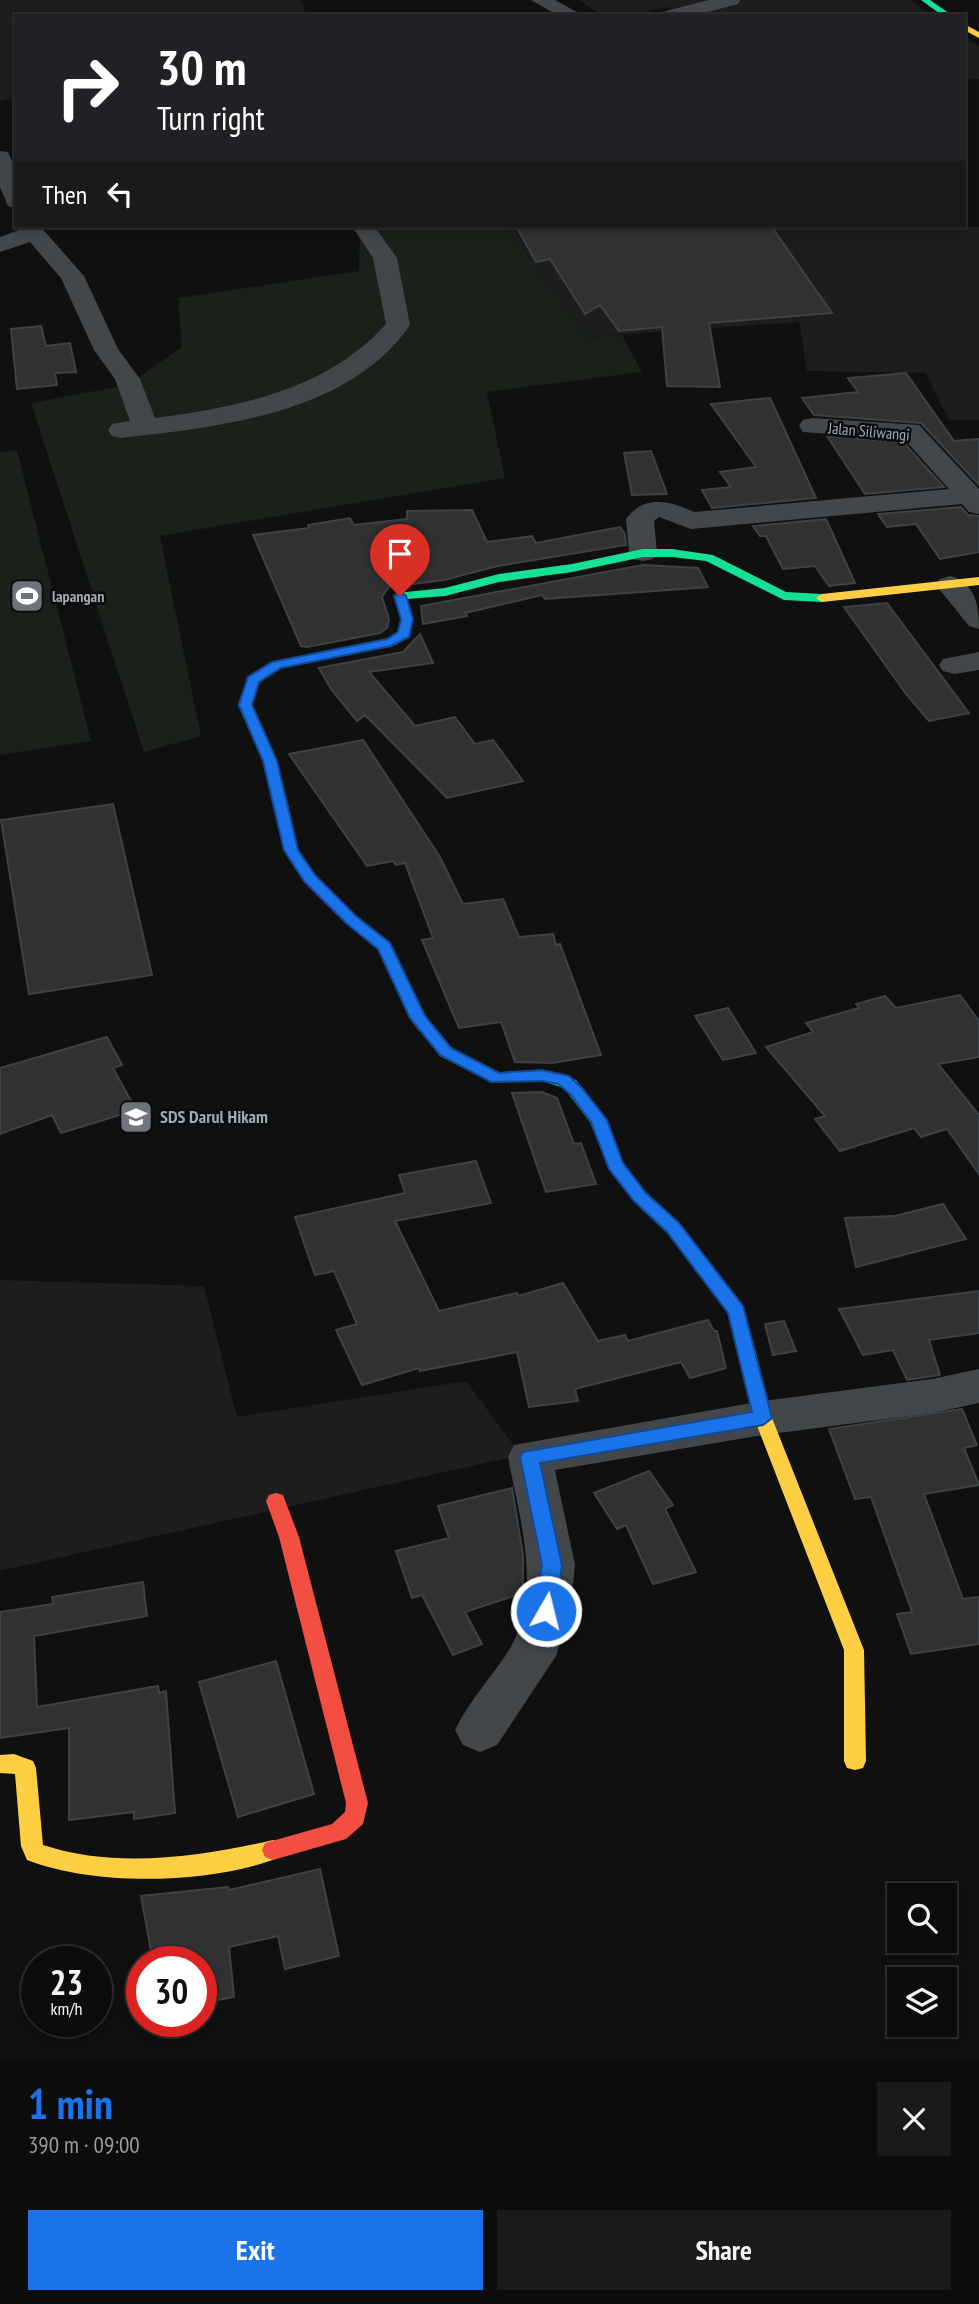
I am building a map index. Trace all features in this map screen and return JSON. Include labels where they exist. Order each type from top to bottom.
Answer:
[{"type":"street","points":[[540,0],[571,14]]},
{"type":"street","points":[[676,14],[732,0]]},
{"type":"street","points":[[925,0],[946,14]]},
{"type":"street","points":[[0,155],[14,195]]},
{"type":"street","points":[[0,245],[30,229],[72,276],[106,351],[127,379],[133,428],[295,397],[333,379],[371,355],[398,324],[385,258],[364,228]]},
{"type":"street","name":"Jalan Siliwangi","points":[[811,426],[910,431],[918,435],[974,500]]},
{"type":"street","points":[[643,553],[640,519],[652,511],[671,509],[691,521],[974,500]]},
{"type":"street","points":[[855,1761],[854,1650],[763,1418],[737,1311],[673,1227],[640,1197],[615,1164],[598,1120],[577,1091],[563,1080],[542,1076],[497,1078],[446,1052],[418,1018],[385,946],[351,919],[309,878],[291,850],[270,761],[245,705],[253,680],[277,664],[391,642],[404,634],[407,619],[400,596],[445,592],[474,583],[572,568],[643,553],[672,552],[709,558],[784,596],[824,598],[979,581]]},
{"type":"street","points":[[950,584],[979,620]]},
{"type":"street","points":[[480,1730],[531,1656],[546,1611],[552,1565],[530,1457],[763,1418],[932,1396],[979,1385]]},
{"type":"street","points":[[0,1764],[14,1763],[24,1768],[32,1846],[34,1853],[49,1859],[105,1865],[204,1865],[338,1832],[355,1817],[357,1802],[276,1501]]},
{"type":"shaded area","points":[[0,0],[301,0],[306,14],[14,14],[14,98],[0,101]]},
{"type":"shaded area","points":[[579,0],[910,0],[930,14],[683,14],[667,7],[635,14],[600,14]]},
{"type":"shaded area","points":[[966,37],[979,46],[979,79],[966,80]]},
{"type":"shaded area","points":[[979,227],[979,420],[949,420],[926,373],[807,371],[799,322],[587,337],[508,228]]},
{"type":"shaded area","points":[[350,228],[508,228],[587,337],[622,335],[642,372],[487,392],[505,478],[160,536],[201,736],[144,752],[31,403],[127,385],[182,347],[178,298],[359,271],[360,236]]},
{"type":"shaded area","name":"lapangan","points":[[17,450],[91,741],[0,755],[0,452]]},
{"type":"shaded area","points":[[0,1280],[204,1286],[237,1417],[466,1381],[521,1455],[0,1571]]},
{"type":"building","points":[[517,228],[772,228],[832,313],[709,323],[720,387],[667,386],[662,327],[619,331],[600,305],[585,314],[550,259],[536,262]]},
{"type":"building","points":[[41,326],[46,346],[70,343],[76,372],[55,373],[57,385],[17,389],[11,329]]},
{"type":"building","points":[[906,373],[954,441],[979,439],[979,485],[921,423],[814,415],[802,398],[858,392],[848,378]]},
{"type":"building","points":[[770,398],[816,498],[712,508],[702,490],[731,487],[720,472],[756,467],[711,404]]},
{"type":"building","points":[[827,436],[903,442],[944,487],[865,494]]},
{"type":"building","points":[[651,451],[667,494],[632,495],[624,453]]},
{"type":"building","points":[[961,507],[968,515],[979,516],[979,552],[940,559],[916,524],[887,527],[878,514]]},
{"type":"building","points":[[472,510],[487,542],[532,536],[536,543],[620,527],[625,534],[626,545],[498,566],[444,580],[389,587],[382,597],[389,619],[387,628],[380,633],[307,647],[301,646],[253,535],[309,528],[308,525],[350,518],[354,525],[407,519],[407,511]]},
{"type":"building","points":[[826,519],[855,583],[829,586],[815,566],[783,569],[766,536],[760,536],[753,526]]},
{"type":"building","points":[[643,565],[698,568],[708,587],[545,599],[542,595],[465,613],[467,616],[423,624],[421,606]]},
{"type":"building","points":[[887,603],[969,713],[929,721],[906,694],[844,607]]},
{"type":"building","points":[[420,634],[433,663],[369,672],[415,726],[455,717],[475,744],[493,740],[523,781],[447,798],[365,715],[357,721],[331,689],[319,668],[403,652]]},
{"type":"building","points":[[363,740],[440,857],[463,904],[503,899],[519,937],[553,934],[556,945],[560,944],[601,1055],[552,1063],[515,1062],[501,1022],[459,1028],[422,940],[433,938],[405,863],[396,865],[393,861],[367,866],[289,754]]},
{"type":"building","points":[[113,804],[152,975],[29,994],[1,820]]},
{"type":"building","points":[[960,995],[979,1021],[979,1057],[938,1064],[979,1115],[979,1174],[947,1129],[921,1137],[914,1128],[840,1151],[815,1119],[825,1116],[766,1047],[813,1032],[806,1023],[859,1008],[856,1004],[885,996],[896,1008]]},
{"type":"building","points":[[728,1008],[756,1053],[723,1060],[695,1016]]},
{"type":"building","points":[[107,1037],[122,1065],[113,1068],[136,1110],[61,1133],[52,1115],[0,1134],[0,1068]]},
{"type":"building","points":[[542,1092],[557,1098],[574,1144],[581,1143],[596,1184],[546,1192],[512,1093]]},
{"type":"building","points":[[476,1161],[491,1203],[395,1221],[439,1311],[517,1293],[518,1296],[563,1283],[598,1341],[625,1335],[628,1341],[708,1320],[714,1331],[717,1331],[726,1368],[690,1378],[681,1362],[575,1389],[578,1401],[529,1407],[517,1352],[420,1371],[419,1368],[362,1385],[336,1330],[357,1324],[334,1271],[315,1275],[295,1217],[405,1193],[399,1175]]},
{"type":"building","points":[[943,1204],[966,1239],[856,1267],[845,1218],[895,1216]]},
{"type":"building","points":[[979,1291],[979,1333],[929,1340],[940,1375],[907,1380],[893,1350],[863,1355],[839,1309]]},
{"type":"building","points":[[784,1321],[796,1351],[773,1355],[765,1324]]},
{"type":"building","points":[[962,1409],[977,1445],[964,1448],[979,1485],[924,1494],[963,1599],[979,1597],[979,1644],[911,1654],[897,1614],[912,1612],[871,1497],[855,1499],[829,1429]]},
{"type":"building","points":[[649,1471],[673,1505],[665,1509],[696,1572],[653,1584],[626,1525],[617,1529],[594,1493]]},
{"type":"building","points":[[512,1488],[523,1555],[523,1593],[465,1612],[482,1644],[453,1655],[422,1595],[412,1598],[396,1551],[449,1538],[438,1506]]},
{"type":"building","points":[[143,1582],[147,1616],[34,1636],[37,1707],[158,1686],[159,1693],[166,1691],[175,1813],[134,1819],[134,1812],[69,1820],[69,1728],[0,1738],[0,1612],[53,1604],[52,1597]]},
{"type":"building","points":[[276,1661],[314,1794],[238,1817],[199,1682]]},
{"type":"building","points":[[320,1869],[339,1956],[285,1969],[278,1936],[229,1947],[234,1997],[217,2000],[217,1946],[150,1946],[141,1896],[228,1887],[229,1890]]},
{"type":"traffic: fast","points":[[925,0],[946,14]]},
{"type":"traffic: fast","points":[[254,726],[245,705],[253,680],[277,665],[391,642],[404,634],[407,619],[400,596],[445,592],[499,578],[572,568],[643,553],[672,553],[709,558],[784,596],[822,598]]},
{"type":"traffic: fast","points":[[425,1027],[446,1052],[497,1078],[542,1076],[570,1084],[598,1120],[615,1165],[640,1197],[673,1227],[737,1311],[747,1353]]},
{"type":"traffic: slow","points":[[966,27],[979,36]]},
{"type":"traffic: slow","points":[[822,598],[979,581]]},
{"type":"traffic: slow","points":[[747,1353],[763,1418],[854,1650],[855,1761]]},
{"type":"traffic: slow","points":[[0,1764],[14,1763],[25,1768],[32,1846],[35,1853],[60,1861],[88,1866],[153,1868],[218,1861],[273,1850]]},
{"type":"traffic: jam","points":[[254,726],[270,761],[291,850],[309,878],[351,919],[385,946],[418,1019],[425,1027]]},
{"type":"traffic: jam","points":[[273,1850],[338,1832],[355,1817],[357,1803],[289,1537],[276,1501]]},
{"type":"place","name":"lapangan","points":[[27,596]]},
{"type":"place","name":"SDS Darul Hikam","points":[[136,1117]]},
{"type":"route","points":[[400,596],[407,619],[404,634],[391,642],[277,664],[253,680],[245,705],[270,761],[291,850],[309,878],[351,919],[385,946],[400,984],[418,1018],[446,1052],[497,1078],[542,1076],[563,1080],[577,1091],[598,1120],[615,1164],[640,1197],[673,1227],[737,1311],[763,1418],[530,1457],[552,1565],[546,1611]]}]
